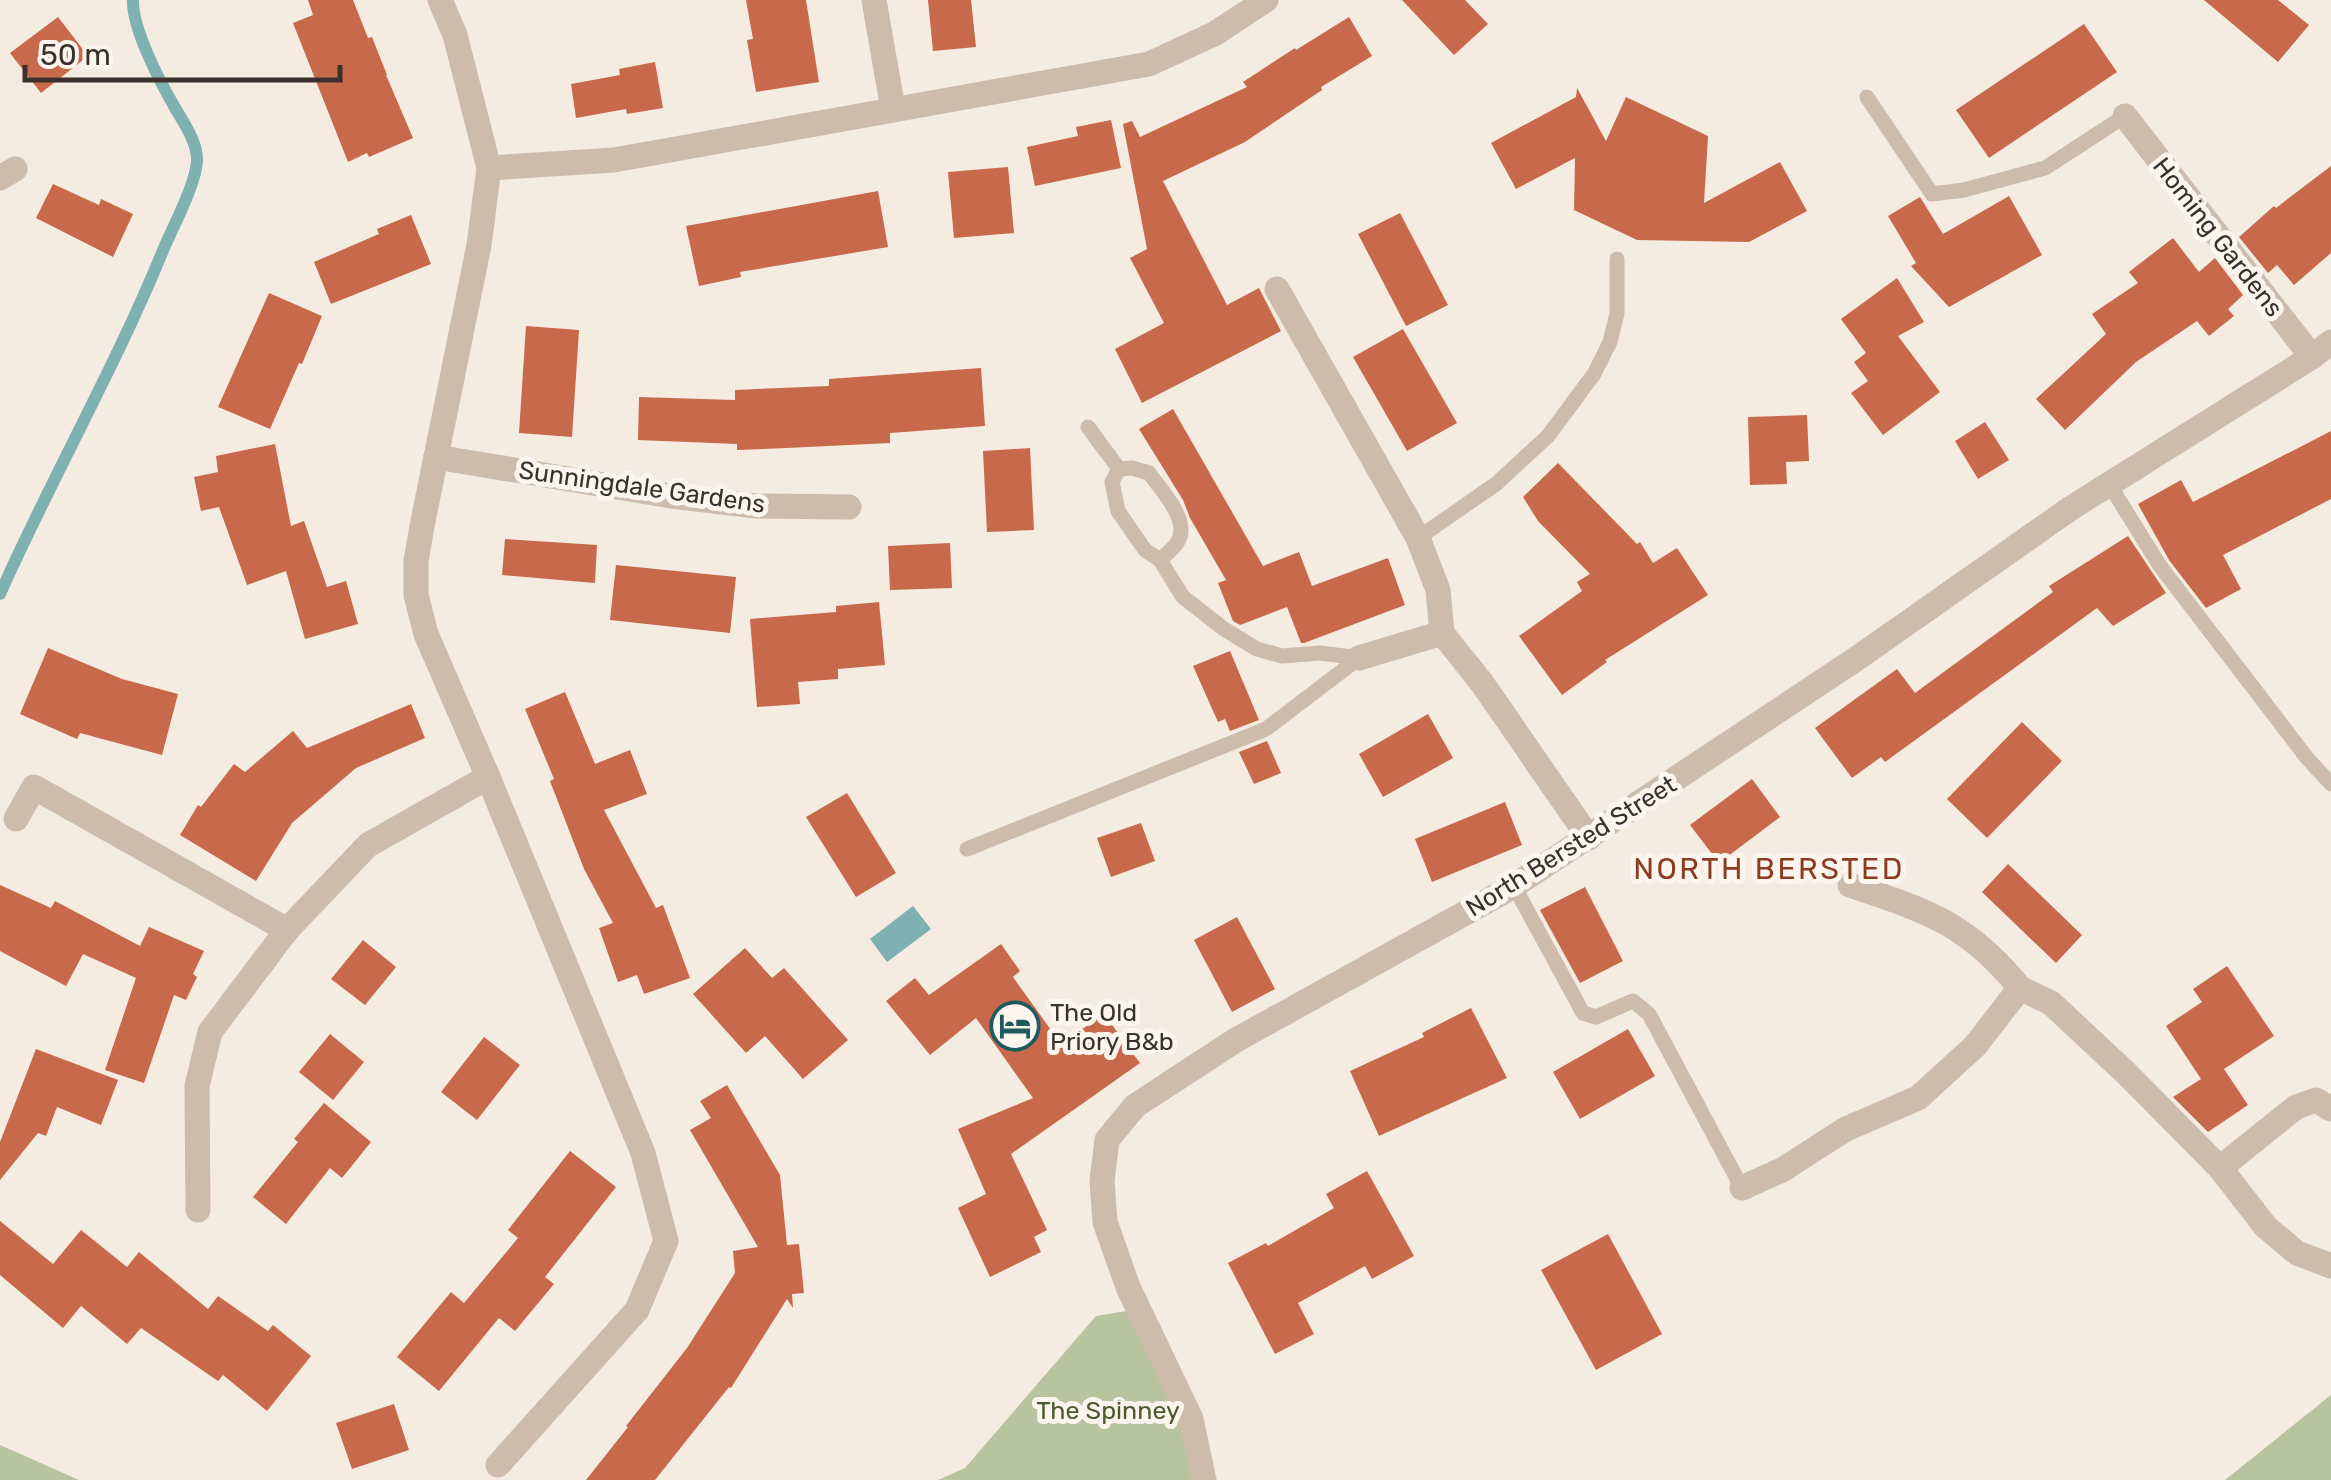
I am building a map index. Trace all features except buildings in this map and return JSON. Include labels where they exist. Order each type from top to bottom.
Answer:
[{"type":"street","points":[[440,0],[455,35],[489,168],[479,245],[416,561],[416,595],[426,634],[643,1153],[666,1240],[637,1310],[498,1465]]},
{"type":"street","points":[[874,0],[893,109]]},
{"type":"street","points":[[489,168],[614,160],[1149,64],[1214,34],[1266,0]]},
{"type":"street","name":"Homing Gardens","points":[[2125,116],[2322,350]]},
{"type":"street","points":[[1277,288],[1418,538],[1438,590],[1442,633],[1482,683],[1589,838]]},
{"type":"street","name":"North Bersted Street","points":[[1204,1480],[1191,1419],[1128,1287],[1104,1222],[1102,1181],[1107,1140],[1135,1106],[1236,1040],[1514,886],[1859,657],[2071,508],[2322,350]]},
{"type":"street","name":"Sunningdale Gardens","points":[[436,457],[671,496],[756,506],[849,507]]},
{"type":"street","points":[[1359,658],[1442,633]]},
{"type":"street","points":[[198,1210],[196,1086],[210,1032],[287,930],[368,845],[488,778]]},
{"type":"street","points":[[16,820],[34,787],[287,930]]},
{"type":"street","points":[[1850,885],[1952,924],[1996,959],[2020,988],[2051,1003],[2126,1073],[2220,1168],[2266,1227],[2298,1253],[2331,1266]]},
{"type":"street","points":[[1742,1188],[1782,1170],[1846,1129],[1918,1098],[1975,1046],[2020,988]]},
{"type":"street","points":[[2220,1168],[2296,1107],[2316,1100],[2331,1109]]},
{"type":"lane","points":[[1867,98],[1932,194],[1964,190],[2045,168],[2125,116]]},
{"type":"lane","points":[[1418,538],[1496,484],[1548,436],[1594,374],[1610,342],[1617,314],[1616,258]]},
{"type":"lane","points":[[1088,427],[1118,469]]},
{"type":"lane","points":[[1118,469],[1112,482],[1118,510],[1144,550],[1160,560],[1184,597],[1224,629],[1257,648],[1282,656],[1320,653],[1359,658]]},
{"type":"lane","points":[[1118,469],[1148,473],[1166,495],[1182,528],[1179,542],[1160,560]]},
{"type":"lane","points":[[2109,484],[2160,566],[2295,743],[2331,784]]},
{"type":"lane","points":[[967,849],[1266,729],[1359,658]]},
{"type":"lane","points":[[1514,886],[1583,1013],[1596,1017],[1633,1001],[1649,1014],[1742,1188]]},
{"type":"green space","name":"The Spinney","points":[[1139,1309],[1204,1480],[938,1480],[965,1468],[1096,1316]]},
{"type":"green space","points":[[2331,1395],[2331,1480],[2225,1480]]},
{"type":"green space","points":[[0,1445],[79,1480],[0,1480]]},
{"type":"water","points":[[913,906],[931,929],[887,962],[870,939]]},
{"type":"waterway","points":[[0,594],[125,335],[195,171],[197,155],[193,140],[147,54],[133,0]]},
{"type":"place","name":"The Old Priory B&b","points":[[1015,1026]]},
{"type":"district","name":"NORTH BERSTED","points":[[1769,869]]}]
